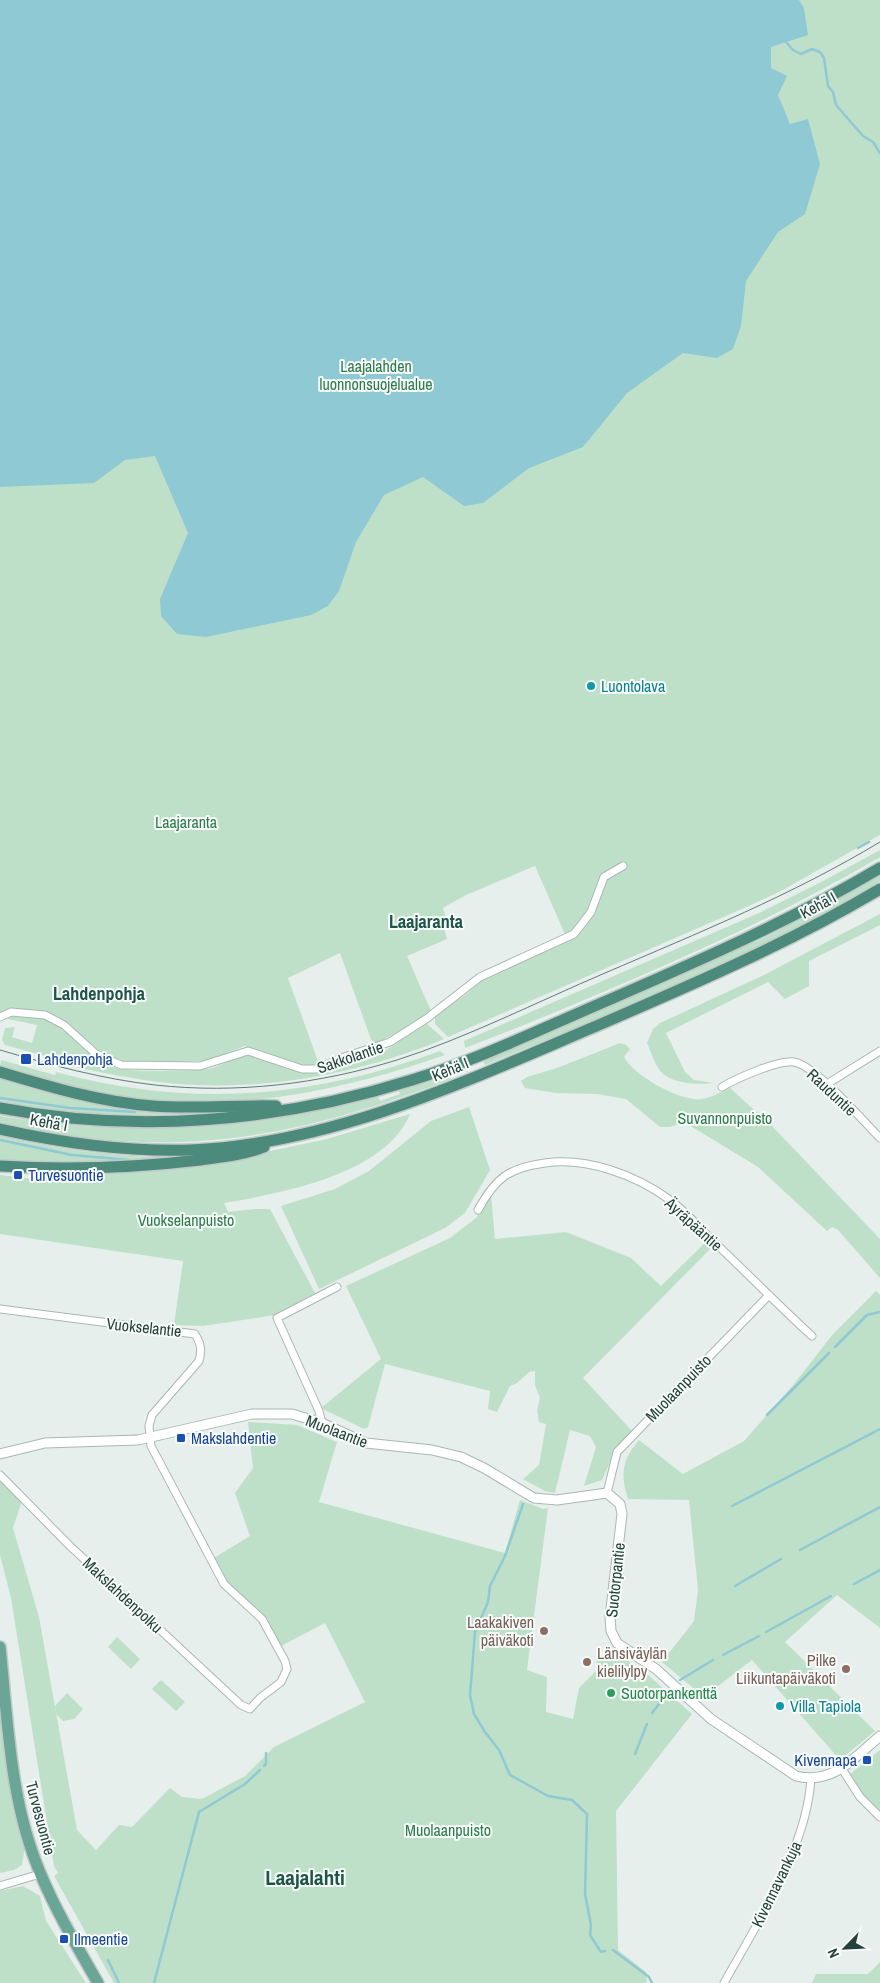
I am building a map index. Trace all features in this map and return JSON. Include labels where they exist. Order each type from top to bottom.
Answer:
[{"type":"highway","name":"Kehä I","points":[[0,1108],[76,1120],[123,1122],[185,1121],[302,1107],[381,1089],[468,1060],[729,947],[821,902],[880,868]]},
{"type":"highway","name":"Kehä I","points":[[0,1128],[42,1138],[126,1149],[192,1150],[254,1143],[305,1133],[385,1111],[454,1085],[644,1005],[767,950],[880,889]]},
{"type":"highway","points":[[0,1072],[94,1098],[134,1104],[189,1108],[302,1107]]},
{"type":"highway","points":[[0,1166],[96,1168],[158,1164],[256,1150],[305,1133]]},
{"type":"main road","name":"Turvesuontie","points":[[0,1647],[16,1794],[40,1874],[98,1983]]},
{"type":"street","name":"Sakkolantie","points":[[0,1017],[12,1012],[46,1016],[64,1025],[96,1054],[121,1065],[200,1066],[248,1051],[302,1069],[317,1069],[341,1058],[369,1051],[390,1042],[426,1020],[480,977],[574,934],[591,912],[604,877],[623,866]]},
{"type":"street","points":[[827,1084],[880,1051]]},
{"type":"street","name":"Rauduntie","points":[[722,1087],[777,1064],[791,1062],[807,1067],[827,1084],[880,1138]]},
{"type":"street","name":"Äyräpääntie","points":[[478,1210],[498,1180],[514,1170],[553,1162],[597,1167],[634,1179],[670,1200],[812,1336]]},
{"type":"street","points":[[322,1423],[319,1411],[277,1318],[337,1287]]},
{"type":"street","name":"Muolaanpuisto","points":[[607,1493],[618,1452],[769,1295]]},
{"type":"street","name":"Vuokselantie","points":[[0,1309],[195,1334],[201,1351],[198,1361],[152,1415],[149,1438]]},
{"type":"street","name":"Muolaantie","points":[[0,1454],[45,1444],[108,1443],[149,1438],[252,1414],[292,1414],[322,1423],[366,1443],[432,1450],[461,1457],[484,1468],[520,1492],[542,1500],[557,1500],[607,1493]]},
{"type":"street","name":"Makslahdenpolku","points":[[0,1475],[70,1546],[241,1705],[250,1709],[260,1698],[281,1682],[287,1669],[285,1661],[262,1619],[224,1584],[152,1449],[149,1438]]},
{"type":"street","name":"Suotorpantie","points":[[607,1493],[620,1504],[622,1514],[610,1617],[611,1631],[617,1643],[656,1669],[711,1719],[790,1773],[811,1778]]},
{"type":"street","points":[[811,1778],[842,1769],[880,1736]]},
{"type":"street","points":[[842,1769],[860,1797],[880,1817]]},
{"type":"street","name":"Kivennavankuja","points":[[724,1983],[789,1863],[799,1834],[811,1778]]},
{"type":"street","points":[[0,1886],[40,1874]]},
{"type":"green space","name":"Laajalahden luonnonsuojelualue","points":[[0,0],[880,0],[880,835],[781,891],[448,1037],[435,1024],[435,1015],[464,996],[482,980],[568,941],[535,866],[466,895],[443,908],[448,925],[444,928],[447,939],[407,956],[431,1011],[406,1028],[373,1045],[340,953],[288,978],[319,1064],[309,1068],[245,1046],[205,1061],[122,1061],[102,1053],[65,1021],[49,1013],[13,1009],[0,1012]]},
{"type":"green space","points":[[880,850],[880,857],[793,905],[675,961],[465,1048],[464,1041],[759,913]]},
{"type":"green space","points":[[880,876],[880,881],[833,908],[736,958],[485,1065],[483,1061],[762,939]]},
{"type":"green space","points":[[880,914],[880,925],[809,961],[809,986],[785,999],[768,982],[666,1033],[685,1072],[694,1080],[714,1083],[694,1084],[679,1081],[661,1072],[647,1043],[653,1029],[660,1023],[764,975]]},
{"type":"green space","points":[[9,1016],[35,1016],[46,1019],[66,1031],[90,1054],[110,1066],[141,1071],[207,1069],[239,1056],[251,1055],[295,1071],[314,1073],[347,1060],[386,1050],[426,1023],[444,1039],[411,1052],[341,1072],[267,1083],[194,1085],[146,1080],[58,1064],[59,1060],[5,1045],[2,1040],[5,1028],[15,1027],[12,1037],[32,1043],[37,1025],[8,1019]]},
{"type":"green space","name":"Suvannonpuisto","points":[[620,1043],[630,1049],[624,1057],[637,1072],[670,1092],[692,1099],[701,1099],[730,1088],[772,1126],[880,1239],[880,1278],[838,1230],[832,1227],[827,1231],[758,1167],[684,1122],[670,1127],[660,1127],[626,1099],[597,1094],[556,1093],[525,1088],[521,1081],[527,1077],[557,1068]]},
{"type":"green space","points":[[440,1051],[445,1055],[365,1080],[282,1096],[198,1103],[114,1096],[71,1087],[0,1068],[1,1060],[55,1075],[56,1072],[154,1091],[202,1094],[250,1093],[344,1080]]},
{"type":"green space","points":[[449,1075],[451,1079],[393,1100],[337,1117],[283,1130],[229,1138],[175,1142],[119,1141],[61,1134],[0,1122],[0,1116],[47,1123],[95,1127],[190,1127],[237,1123],[284,1117],[378,1097],[380,1101],[400,1094],[399,1091]]},
{"type":"green space","points":[[0,1076],[184,1111],[184,1114],[92,1113],[46,1109],[0,1101]]},
{"type":"green space","points":[[469,1107],[490,1170],[465,1213],[445,1228],[319,1289],[281,1206],[335,1189],[369,1171],[431,1121]]},
{"type":"green space","name":"Vuokselanpuisto","points":[[410,1114],[397,1135],[378,1152],[355,1166],[329,1178],[301,1187],[224,1203],[228,1212],[270,1209],[315,1293],[275,1315],[203,1326],[174,1325],[183,1261],[0,1234],[0,1175],[33,1179],[33,1174],[49,1172],[247,1156],[327,1139]]},
{"type":"green space","points":[[0,1136],[83,1151],[167,1158],[108,1165],[0,1161]]},
{"type":"green space","points":[[491,1195],[495,1239],[566,1232],[631,1258],[661,1286],[709,1239],[714,1245],[583,1378],[633,1432],[614,1453],[602,1480],[584,1486],[596,1447],[590,1436],[570,1430],[555,1493],[545,1491],[523,1479],[539,1465],[546,1424],[539,1422],[537,1410],[540,1398],[535,1385],[535,1371],[529,1372],[517,1383],[510,1386],[497,1412],[488,1409],[490,1391],[385,1364],[368,1427],[364,1429],[321,1408],[381,1359],[346,1286],[450,1238],[476,1218]]},
{"type":"green space","points":[[876,1291],[880,1295],[880,1628],[837,1595],[785,1642],[875,1731],[840,1760],[752,1660],[704,1697],[662,1662],[694,1621],[698,1590],[689,1500],[628,1499],[623,1475],[629,1454],[639,1440],[683,1474],[744,1441],[794,1384],[833,1334]]},
{"type":"green space","name":"Muolaanpuisto","points":[[248,1422],[297,1425],[337,1442],[319,1502],[505,1553],[520,1500],[543,1509],[548,1508],[527,1670],[547,1677],[546,1712],[573,1719],[579,1688],[596,1671],[597,1659],[602,1658],[600,1656],[620,1655],[647,1674],[692,1714],[616,1811],[618,1950],[646,1972],[647,1983],[114,1983],[54,1876],[58,1873],[54,1866],[11,1598],[0,1555],[0,1477],[22,1501],[13,1528],[39,1617],[77,1830],[96,1850],[119,1825],[132,1827],[170,1788],[182,1797],[202,1799],[245,1776],[274,1747],[365,1702],[325,1623],[281,1646],[263,1616],[228,1583],[214,1558],[250,1536],[235,1493],[253,1468]]},
{"type":"green space","points":[[117,1637],[140,1659],[131,1669],[108,1647]]},
{"type":"green space","points":[[161,1680],[185,1702],[176,1711],[152,1689]]},
{"type":"green space","points":[[67,1693],[83,1709],[74,1719],[63,1721],[56,1714],[55,1706]]},
{"type":"green space","points":[[0,1715],[11,1798],[25,1846],[22,1865],[14,1870],[0,1873]]},
{"type":"green space","points":[[880,1750],[880,1813],[862,1795],[849,1775]]},
{"type":"green space","points":[[23,1886],[40,1896],[46,1921],[86,1983],[0,1983],[0,1891]]},
{"type":"green space","points":[[880,1962],[880,1983],[812,1983],[816,1974],[868,1974]]},
{"type":"water","points":[[0,0],[799,0],[804,8],[808,35],[771,47],[771,68],[787,76],[778,95],[790,124],[808,119],[820,164],[805,214],[778,232],[746,281],[741,326],[733,349],[717,358],[683,353],[627,393],[583,447],[529,468],[483,503],[464,506],[423,477],[384,495],[356,542],[339,591],[328,606],[311,615],[206,637],[177,634],[161,616],[160,599],[188,533],[155,456],[125,460],[94,483],[0,487]]},
{"type":"waterway","points":[[786,42],[793,50],[801,54],[812,49],[820,52],[824,58],[828,86],[833,92],[836,105],[863,136],[873,142],[880,153]]},
{"type":"waterway","points":[[858,848],[869,842]]},
{"type":"waterway","points":[[0,1098],[70,1108],[135,1112]]},
{"type":"waterway","points":[[0,1140],[72,1155],[129,1160]]},
{"type":"waterway","points":[[835,1347],[867,1315],[880,1312]]},
{"type":"waterway","points":[[767,1415],[829,1353]]},
{"type":"waterway","points":[[732,1506],[880,1429]]},
{"type":"waterway","points":[[523,1504],[505,1556],[490,1586],[488,1602],[475,1632],[470,1695],[474,1714],[499,1750],[510,1775],[548,1796],[572,1800],[587,1814],[585,1894],[591,1925],[590,1935],[601,1952],[605,1951]]},
{"type":"waterway","points":[[800,1550],[880,1507]]},
{"type":"waterway","points":[[735,1586],[781,1559]]},
{"type":"waterway","points":[[854,1584],[880,1570]]},
{"type":"waterway","points":[[766,1632],[831,1596]]},
{"type":"waterway","points":[[723,1655],[759,1636]]},
{"type":"waterway","points":[[680,1680],[713,1660]]},
{"type":"waterway","points":[[652,1713],[668,1692]]},
{"type":"waterway","points":[[635,1754],[647,1724]]},
{"type":"waterway","points":[[264,1766],[266,1764],[266,1753]]},
{"type":"waterway","points":[[154,1983],[199,1812],[245,1784],[260,1770]]},
{"type":"waterway","points":[[613,1950],[649,1977],[652,1983]]},
{"type":"waterway","points":[[108,1960],[119,1983]]},
{"type":"tram line","points":[[0,1050],[96,1075],[155,1085],[186,1087],[216,1088],[278,1085],[308,1081],[368,1068],[397,1060],[449,1041],[710,928],[813,879],[880,842]]},
{"type":"place","name":"Luontolava","points":[[591,686]]},
{"type":"place","name":"Lahdenpohja","points":[[26,1059]]},
{"type":"place","name":"Turvesuontie","points":[[18,1175]]},
{"type":"place","name":"Makslahdentie","points":[[181,1438]]},
{"type":"place","name":"Laakakiven päiväkoti","points":[[544,1631]]},
{"type":"place","name":"Länsiväylän kielilylpy","points":[[587,1662]]},
{"type":"place","name":"Pilke Liikuntapäiväkoti","points":[[846,1669]]},
{"type":"place","name":"Suotorpankenttä","points":[[611,1693]]},
{"type":"place","name":"Villa Tapiola","points":[[780,1706]]},
{"type":"place","name":"Kivennapa","points":[[867,1760]]},
{"type":"place","name":"Ilmeentie","points":[[64,1939]]},
{"type":"district","name":"Laajaranta","points":[[426,921]]},
{"type":"district","name":"Lahdenpohja","points":[[99,993]]},
{"type":"district","name":"Laajalahti","points":[[305,1877]]}]
